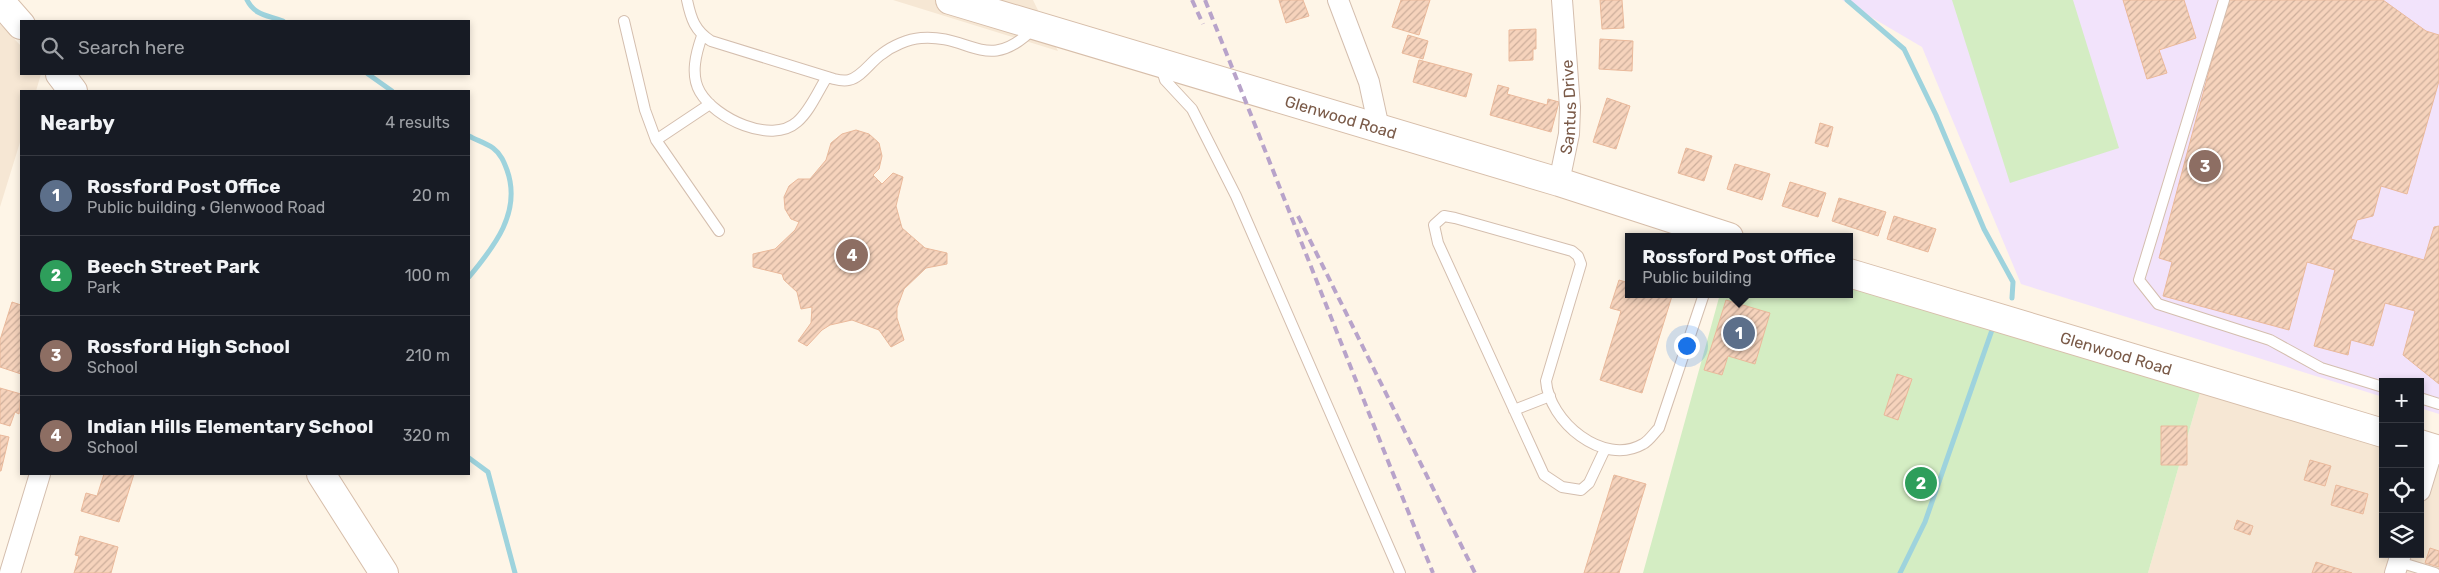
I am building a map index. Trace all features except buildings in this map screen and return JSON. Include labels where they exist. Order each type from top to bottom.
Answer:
[{"type":"street","name":"Glenwood Road","points":[[950,0],[1559,182],[1716,233]]},
{"type":"street","points":[[1338,0],[1369,82],[1379,128]]},
{"type":"street","name":"Santus Drive","points":[[1559,182],[1569,134],[1570,107],[1562,0]]},
{"type":"street","points":[[0,1],[20,24]]},
{"type":"street","points":[[61,75],[72,90]]},
{"type":"street","name":"Glenwood Road","points":[[1853,274],[2379,432]]},
{"type":"street","points":[[2424,474],[2431,447]]},
{"type":"street","points":[[10,573],[40,475]]},
{"type":"street","points":[[322,475],[384,573]]},
{"type":"lane","points":[[687,0],[690,16],[699,34],[711,41],[827,77],[849,81],[882,53],[920,38],[936,38],[983,51],[993,51],[1020,42],[1037,25]]},
{"type":"lane","points":[[2224,0],[2139,280],[2158,304],[2270,340],[2321,368],[2379,386]]},
{"type":"lane","points":[[624,21],[645,110],[656,140],[719,231]]},
{"type":"lane","points":[[702,36],[695,59],[699,91],[710,104],[749,128],[767,132],[783,130],[797,122],[827,77]]},
{"type":"lane","points":[[1158,62],[1165,80],[1192,110],[1236,196],[1400,573]]},
{"type":"lane","points":[[656,140],[710,104]]},
{"type":"lane","points":[[1605,449],[1589,483],[1581,490],[1562,487],[1544,475],[1438,243],[1434,225],[1444,216],[1572,251],[1578,256],[1580,264],[1546,380],[1550,396],[1571,427],[1588,442],[1605,449],[1626,451],[1644,444],[1659,428],[1703,298]]},
{"type":"lane","points":[[1514,410],[1550,396]]},
{"type":"lane","points":[[2424,399],[2439,404]]},
{"type":"lane","points":[[2398,563],[2435,573]]},
{"type":"shaded area","points":[[893,0],[1033,0],[1058,51]]},
{"type":"shaded area","points":[[1842,0],[2439,0],[2439,414],[2424,409],[2424,378],[2379,378],[2379,396],[2021,284],[1922,47]]},
{"type":"shaded area","points":[[0,24],[20,45],[20,75],[41,75],[36,90],[20,90],[20,142],[0,207]]},
{"type":"shaded area","points":[[2213,369],[2379,421],[2379,558],[2424,558],[2424,435],[2439,439],[2439,573],[2148,573],[2200,393]]},
{"type":"green space","points":[[1952,0],[2073,0],[2119,148],[2010,183]]},
{"type":"green space","points":[[1853,288],[2200,393],[2148,573],[1643,573],[1719,298],[1853,298]]},
{"type":"waterway","points":[[247,0],[258,12],[280,20]]},
{"type":"waterway","points":[[1847,0],[1904,49],[1936,115],[1984,229],[2013,282],[2012,298]]},
{"type":"waterway","points":[[369,75],[391,90]]},
{"type":"waterway","points":[[470,136],[496,150],[507,170],[511,185],[511,200],[503,228],[488,254],[470,276]]},
{"type":"waterway","points":[[1900,573],[1925,522],[1992,330]]},
{"type":"waterway","points":[[470,459],[488,472],[515,573]]},
{"type":"railway","points":[[1192,0],[1203,24]]},
{"type":"railway","points":[[1205,0],[1433,573]]},
{"type":"railway","points":[[1298,216],[1475,573]]},
{"type":"place","name":"Rossford High School","points":[[2205,166]]},
{"type":"place","name":"Indian Hills Elementary School","points":[[852,255]]},
{"type":"place","name":"Rossford Post Office","points":[[1739,333]]},
{"type":"place","name":"Beech Street Park","points":[[1921,483]]}]
